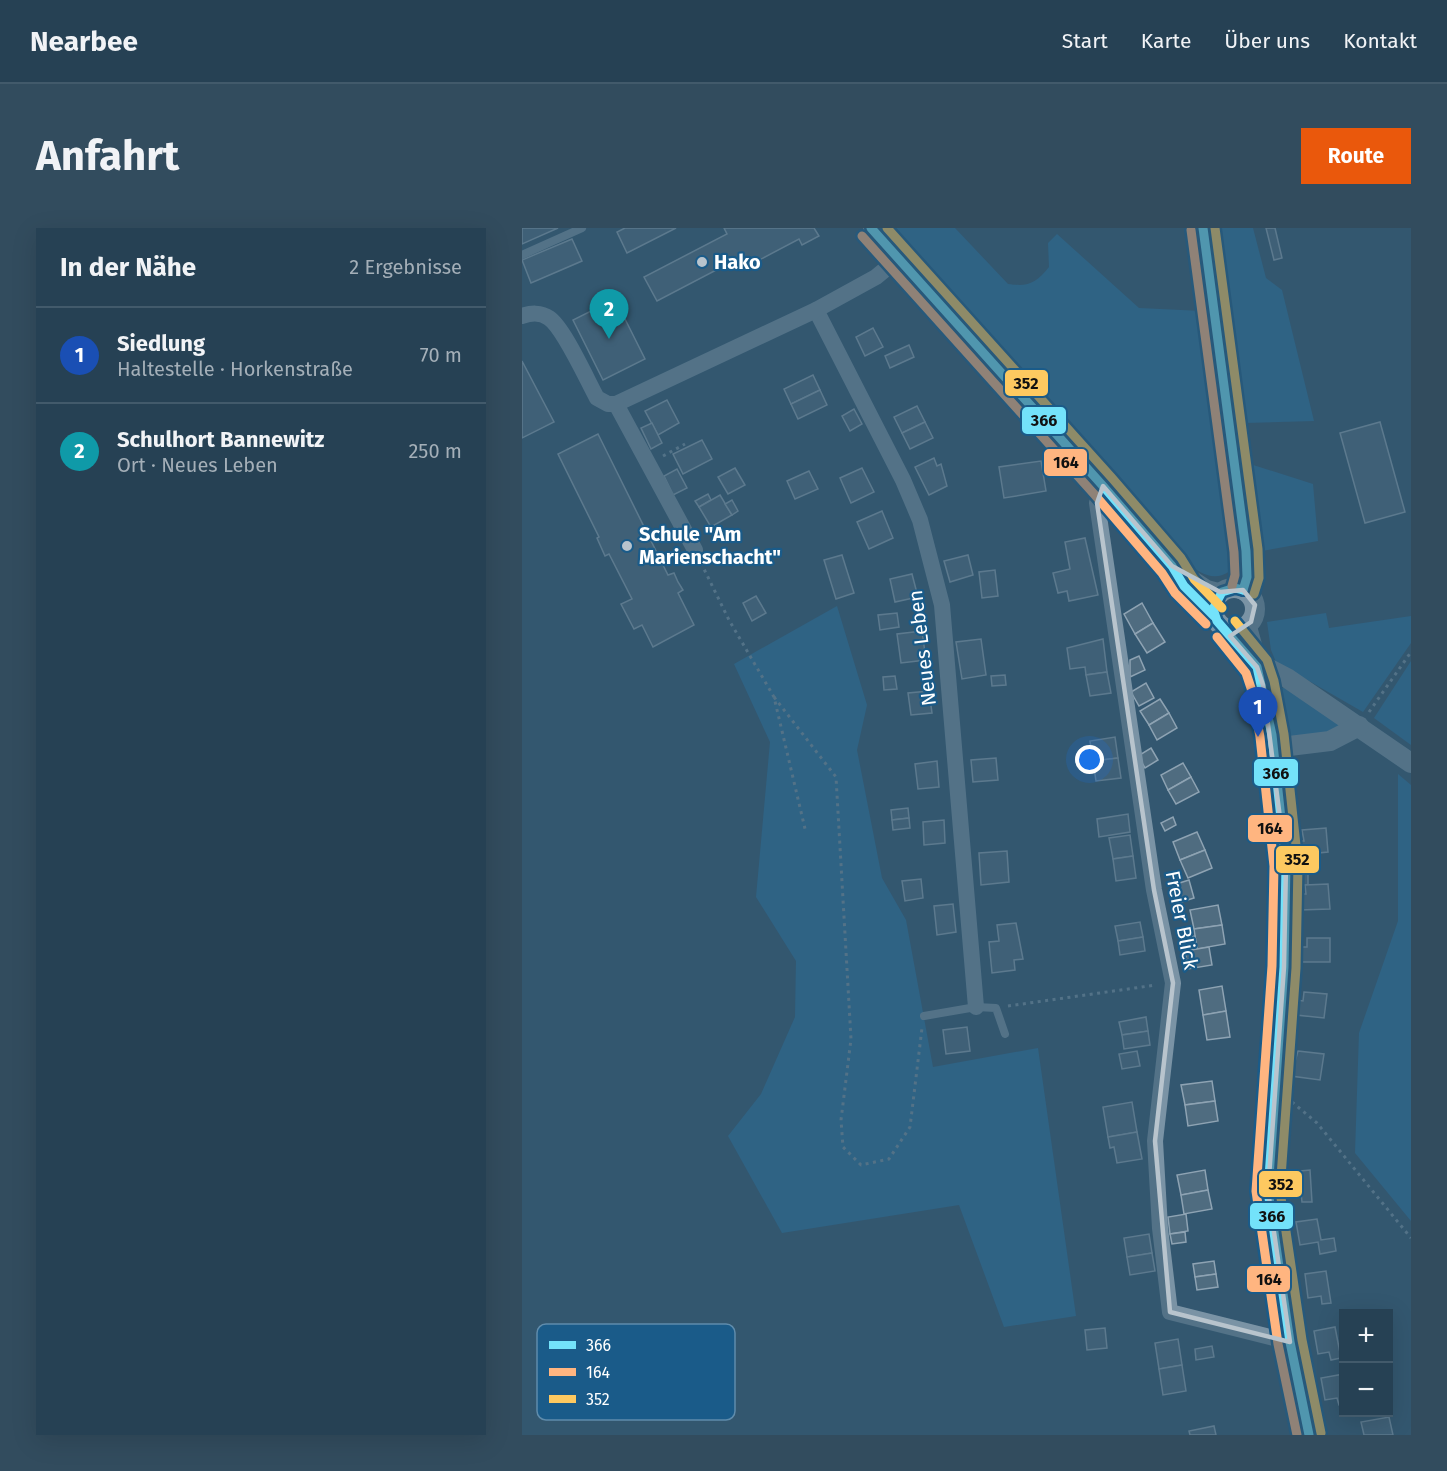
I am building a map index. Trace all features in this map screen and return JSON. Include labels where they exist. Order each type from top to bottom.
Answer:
[{"type":"street","points":[[871,228],[1103,486],[1172,566],[1184,586],[1220,622],[1257,667]]},
{"type":"street","points":[[1203,228],[1246,551],[1247,577],[1243,590]]},
{"type":"street","points":[[522,316],[531,313],[549,317],[562,334],[597,398],[608,404],[616,405],[816,310],[876,277],[899,258]]},
{"type":"street","name":"Neues Leben","points":[[816,310],[903,480],[920,520],[942,605],[976,1007]]},
{"type":"street","points":[[616,405],[695,550]]},
{"type":"street","name":"Freier Blick","points":[[1103,486],[1097,502],[1154,890],[1173,982],[1155,1141],[1160,1228],[1170,1312],[1290,1342]]},
{"type":"street","points":[[1172,566],[1207,588],[1222,592],[1235,588],[1250,595],[1255,605],[1254,616],[1246,627],[1235,631],[1220,622],[1214,604],[1222,592]]},
{"type":"street","points":[[1246,627],[1263,686],[1273,748],[1286,865],[1284,968],[1268,1191],[1290,1342],[1309,1435]]},
{"type":"street","points":[[1257,667],[1266,667],[1287,678],[1411,763]]},
{"type":"street","points":[[1273,748],[1330,741],[1359,726]]},
{"type":"lane","points":[[522,255],[582,228]]},
{"type":"lane","points":[[924,1016],[976,1007],[996,1008],[1005,1034]]},
{"type":"path","points":[[663,456],[685,444]]},
{"type":"path","points":[[695,550],[729,620],[774,697],[836,777],[851,1039],[841,1120],[843,1147],[861,1165],[889,1159],[910,1126],[924,1016]]},
{"type":"path","points":[[1359,726],[1411,652]]},
{"type":"path","points":[[774,697],[806,833]]},
{"type":"path","points":[[996,1008],[1173,982]]},
{"type":"path","points":[[1275,1088],[1317,1123],[1411,1238]]},
{"type":"highlighted area","points":[[1103,486],[1172,566],[1220,592],[1243,590],[1255,605],[1251,622],[1230,636],[1257,667],[1263,685],[1286,865],[1284,967],[1268,1191],[1290,1342],[1170,1312],[1155,1141],[1173,983],[1154,890],[1097,503]]},
{"type":"shaded area","points":[[882,228],[955,228],[1008,284],[1015,285],[1032,283],[1049,267],[1048,243],[1057,234],[1139,308],[1202,311],[1232,557],[1230,571],[1219,576],[1207,575],[1187,562]]},
{"type":"shaded area","points":[[1217,228],[1253,228],[1266,278],[1282,290],[1314,421],[1244,423]]},
{"type":"shaded area","points":[[1250,464],[1313,484],[1318,541],[1262,551]]},
{"type":"shaded area","points":[[837,606],[867,705],[857,750],[882,878],[906,920],[933,1067],[1038,1048],[1076,1316],[1004,1327],[959,1205],[782,1233],[728,1136],[761,1094],[795,1017],[796,961],[756,897],[770,742],[734,664]]},
{"type":"shaded area","points":[[1326,613],[1329,628],[1411,616],[1411,643],[1363,712],[1276,662],[1271,650],[1267,622]]},
{"type":"shaded area","points":[[1411,661],[1411,745],[1374,718]]},
{"type":"shaded area","points":[[1281,688],[1285,688],[1340,725],[1317,736],[1301,738],[1284,734],[1277,729],[1274,707],[1275,697]]},
{"type":"shaded area","points":[[1398,774],[1411,785],[1411,1221],[1355,1153],[1359,1033],[1398,921]]},
{"type":"building","points":[[522,228],[558,228],[522,244]]},
{"type":"building","points":[[625,228],[676,228],[627,253],[617,232]]},
{"type":"building","name":"Hako","points":[[724,228],[814,228],[819,236],[802,245],[799,239],[746,267],[741,257],[657,301],[644,277],[727,234]]},
{"type":"building","points":[[1266,228],[1275,228],[1282,258],[1274,260]]},
{"type":"building","points":[[572,239],[582,261],[531,283],[522,260]]},
{"type":"building","points":[[615,299],[645,359],[603,380],[573,320]]},
{"type":"building","points":[[873,328],[883,347],[865,356],[856,337]]},
{"type":"building","points":[[909,345],[914,357],[890,368],[885,356]]},
{"type":"building","points":[[522,361],[554,422],[522,438]]},
{"type":"building","points":[[813,375],[820,390],[791,404],[784,389]]},
{"type":"building","points":[[820,390],[827,405],[798,419],[791,404]]},
{"type":"building","points":[[667,400],[679,423],[658,435],[645,411]]},
{"type":"building","points":[[917,406],[925,422],[902,433],[894,417]]},
{"type":"building","points":[[854,409],[862,424],[850,431],[842,416]]},
{"type":"building","points":[[925,422],[933,438],[910,449],[902,433]]},
{"type":"building","points":[[1380,422],[1405,512],[1365,523],[1340,433]]},
{"type":"building","points":[[652,423],[662,443],[651,449],[641,428]]},
{"type":"building","name":"Schule \"Am Marienschacht\"","points":[[598,434],[668,575],[674,573],[683,590],[678,593],[694,625],[653,647],[642,625],[634,629],[621,604],[632,599],[609,554],[605,556],[597,538],[599,537],[558,454]]},
{"type":"building","points":[[702,440],[712,459],[683,474],[673,454]]},
{"type":"building","points":[[934,458],[937,466],[941,464],[947,486],[929,495],[915,467]]},
{"type":"building","points":[[1041,461],[1046,491],[1004,498],[999,467]]},
{"type":"building","points":[[735,468],[745,485],[728,494],[718,477]]},
{"type":"building","points":[[862,468],[874,492],[851,503],[840,478]]},
{"type":"building","points":[[677,469],[687,488],[673,495],[664,476]]},
{"type":"building","points":[[809,471],[818,489],[795,499],[787,481]]},
{"type":"building","points":[[708,494],[711,500],[699,507],[695,501]]},
{"type":"building","points":[[720,495],[732,515],[711,527],[699,507]]},
{"type":"building","points":[[732,500],[738,511],[732,515],[725,504]]},
{"type":"building","points":[[882,511],[893,538],[869,549],[857,522]]},
{"type":"building","points":[[1085,538],[1098,595],[1069,601],[1067,591],[1058,593],[1053,573],[1070,569],[1065,542]]},
{"type":"building","points":[[842,555],[854,593],[836,599],[824,560]]},
{"type":"building","points":[[968,555],[973,575],[950,582],[944,561]]},
{"type":"building","points":[[995,570],[998,596],[982,598],[979,572]]},
{"type":"building","points":[[912,574],[918,597],[895,602],[890,579]]},
{"type":"building","points":[[756,596],[766,613],[752,621],[743,603]]},
{"type":"building","points":[[1142,603],[1153,623],[1135,634],[1124,614]]},
{"type":"building","points":[[897,613],[899,627],[880,630],[878,615]]},
{"type":"building","points":[[1153,623],[1165,642],[1147,653],[1135,634]]},
{"type":"building","points":[[922,631],[926,660],[901,663],[897,634]]},
{"type":"building","points":[[981,639],[986,675],[962,679],[956,642]]},
{"type":"building","points":[[1103,639],[1107,672],[1086,675],[1085,667],[1070,669],[1067,648]]},
{"type":"building","points":[[1139,656],[1145,670],[1130,677],[1130,660]]},
{"type":"building","points":[[1107,672],[1111,693],[1090,696],[1086,675]]},
{"type":"building","points":[[1005,675],[1006,685],[992,686],[991,676]]},
{"type":"building","points":[[895,676],[897,689],[884,690],[883,677]]},
{"type":"building","points":[[1146,683],[1154,698],[1139,706],[1131,692]]},
{"type":"building","points":[[929,691],[932,713],[911,715],[908,693]]},
{"type":"building","points":[[1160,699],[1169,713],[1149,725],[1140,711]]},
{"type":"building","points":[[1169,713],[1177,728],[1157,740],[1149,725]]},
{"type":"building","points":[[1115,737],[1118,758],[1093,761],[1090,741]]},
{"type":"building","points":[[1151,748],[1158,760],[1145,768],[1138,756]]},
{"type":"building","points":[[996,758],[998,780],[973,782],[971,760]]},
{"type":"building","points":[[1118,758],[1121,778],[1096,781],[1093,761]]},
{"type":"building","points":[[937,761],[939,787],[918,789],[915,764]]},
{"type":"building","points":[[1183,763],[1191,777],[1168,790],[1161,775]]},
{"type":"building","points":[[1191,777],[1199,792],[1176,804],[1168,790]]},
{"type":"building","points":[[908,808],[909,818],[892,820],[891,810]]},
{"type":"building","points":[[1128,814],[1130,832],[1099,837],[1097,819]]},
{"type":"building","points":[[1173,817],[1176,825],[1165,831],[1161,823]]},
{"type":"building","points":[[909,818],[910,828],[893,830],[892,820]]},
{"type":"building","points":[[944,820],[945,843],[924,845],[923,822]]},
{"type":"building","points":[[1326,828],[1328,852],[1298,855],[1297,841],[1304,841],[1302,830]]},
{"type":"building","points":[[1197,832],[1205,850],[1180,860],[1173,842]]},
{"type":"building","points":[[1130,835],[1133,856],[1113,859],[1109,838]]},
{"type":"building","points":[[1205,850],[1212,868],[1188,878],[1180,860]]},
{"type":"building","points":[[1007,851],[1009,882],[981,885],[979,853]]},
{"type":"building","points":[[1133,856],[1136,878],[1116,881],[1113,859]]},
{"type":"building","points":[[1296,872],[1308,872],[1308,885],[1296,885]]},
{"type":"building","points":[[921,879],[923,898],[905,901],[902,881]]},
{"type":"building","points":[[1189,880],[1194,898],[1178,903],[1173,885]]},
{"type":"building","points":[[1328,884],[1330,909],[1299,910],[1299,894],[1306,894],[1305,885]]},
{"type":"building","points":[[953,904],[956,932],[937,935],[934,906]]},
{"type":"building","points":[[1218,905],[1222,925],[1194,929],[1190,910]]},
{"type":"building","points":[[1140,922],[1143,937],[1118,941],[1115,926]]},
{"type":"building","points":[[1016,923],[1023,959],[1014,960],[1015,970],[992,973],[989,942],[999,941],[997,925]]},
{"type":"building","points":[[1222,925],[1225,944],[1197,949],[1194,929]]},
{"type":"building","points":[[1195,936],[1197,949],[1185,951],[1182,938]]},
{"type":"building","points":[[1143,937],[1145,951],[1120,955],[1118,941]]},
{"type":"building","points":[[1307,938],[1330,938],[1330,962],[1300,962],[1300,947],[1307,947]]},
{"type":"building","points":[[1209,947],[1212,965],[1188,969],[1185,951]]},
{"type":"building","points":[[1222,986],[1226,1011],[1203,1015],[1199,990]]},
{"type":"building","points":[[1304,992],[1327,994],[1324,1018],[1296,1015],[1297,1000],[1303,1001]]},
{"type":"building","points":[[1226,1011],[1230,1037],[1207,1040],[1203,1015]]},
{"type":"building","points":[[1146,1017],[1148,1031],[1122,1035],[1119,1022]]},
{"type":"building","points":[[967,1027],[970,1051],[946,1054],[943,1030]]},
{"type":"building","points":[[1148,1031],[1150,1045],[1124,1049],[1122,1035]]},
{"type":"building","points":[[1137,1051],[1140,1066],[1122,1069],[1119,1054]]},
{"type":"building","points":[[1298,1051],[1324,1054],[1320,1080],[1291,1076]]},
{"type":"building","points":[[1212,1081],[1215,1101],[1185,1105],[1181,1085]]},
{"type":"building","points":[[1215,1101],[1218,1121],[1188,1126],[1185,1105]]},
{"type":"building","points":[[1132,1102],[1137,1132],[1108,1137],[1103,1107]]},
{"type":"building","points":[[1137,1132],[1142,1159],[1117,1163],[1114,1147],[1110,1148],[1108,1137]]},
{"type":"building","points":[[1205,1170],[1208,1190],[1181,1195],[1177,1175]]},
{"type":"building","points":[[1310,1170],[1312,1202],[1302,1202],[1301,1193],[1290,1194],[1289,1172]]},
{"type":"building","points":[[1208,1190],[1212,1209],[1184,1214],[1181,1195]]},
{"type":"building","points":[[1186,1214],[1188,1231],[1170,1234],[1168,1217]]},
{"type":"building","points":[[1317,1219],[1321,1240],[1334,1238],[1336,1251],[1320,1254],[1318,1242],[1300,1245],[1296,1222]]},
{"type":"building","points":[[1185,1232],[1186,1242],[1172,1244],[1170,1234]]},
{"type":"building","points":[[1149,1234],[1152,1253],[1127,1257],[1124,1238]]},
{"type":"building","points":[[1152,1253],[1155,1271],[1130,1275],[1127,1257]]},
{"type":"building","points":[[1214,1261],[1216,1274],[1195,1277],[1193,1264]]},
{"type":"building","points":[[1326,1271],[1331,1303],[1322,1304],[1321,1296],[1308,1298],[1305,1274]]},
{"type":"building","points":[[1216,1274],[1218,1287],[1197,1290],[1195,1277]]},
{"type":"building","points":[[1335,1327],[1339,1358],[1331,1360],[1329,1352],[1318,1354],[1314,1331]]},
{"type":"building","points":[[1105,1328],[1107,1348],[1087,1350],[1085,1330]]},
{"type":"building","points":[[1178,1339],[1182,1365],[1159,1369],[1155,1343]]},
{"type":"building","points":[[1212,1346],[1214,1357],[1196,1360],[1195,1349]]},
{"type":"building","points":[[1182,1365],[1186,1391],[1163,1395],[1159,1369]]},
{"type":"building","points":[[1339,1375],[1339,1405],[1337,1398],[1325,1400],[1321,1378]]},
{"type":"building","points":[[1389,1417],[1393,1435],[1364,1435],[1361,1422]]},
{"type":"building","points":[[1214,1426],[1216,1435],[1190,1435],[1189,1431]]},
{"type":"transit line","name":"366","points":[[871,228],[1103,486],[1172,566],[1184,586],[1214,616]]},
{"type":"transit line","name":"352","points":[[887,228],[1112,478],[1181,558],[1194,579],[1222,608]]},
{"type":"transit line","name":"366","points":[[1203,228],[1246,551],[1247,577],[1243,590]]},
{"type":"transit line","name":"352","points":[[1215,228],[1258,549],[1259,578],[1254,594]]},
{"type":"transit line","name":"164","points":[[1191,230],[1234,552],[1235,575],[1232,586]]},
{"type":"transit line","name":"164","points":[[862,236],[1094,494],[1162,573],[1175,593],[1206,624]]},
{"type":"transit line","name":"366","points":[[1243,590],[1235,588],[1222,592],[1213,609],[1217,621],[1257,667],[1272,735],[1286,865],[1284,967],[1268,1191],[1290,1342],[1309,1435]]},
{"type":"transit line","name":"352","points":[[1235,621],[1267,660],[1274,681],[1284,734],[1298,864],[1296,968],[1280,1191],[1302,1340],[1321,1433]]},
{"type":"transit line","name":"164","points":[[1217,637],[1246,673],[1251,688],[1260,737],[1274,866],[1272,966],[1256,1191],[1278,1344],[1297,1435]]},
{"type":"place","name":"Hako","points":[[702,262]]},
{"type":"place","name":"Schulhort Bannewitz","points":[[609,339]]},
{"type":"place","name":"Schule \"Am Marienschacht\"","points":[[627,546]]},
{"type":"place","name":"Siedlung","points":[[1258,737]]}]
